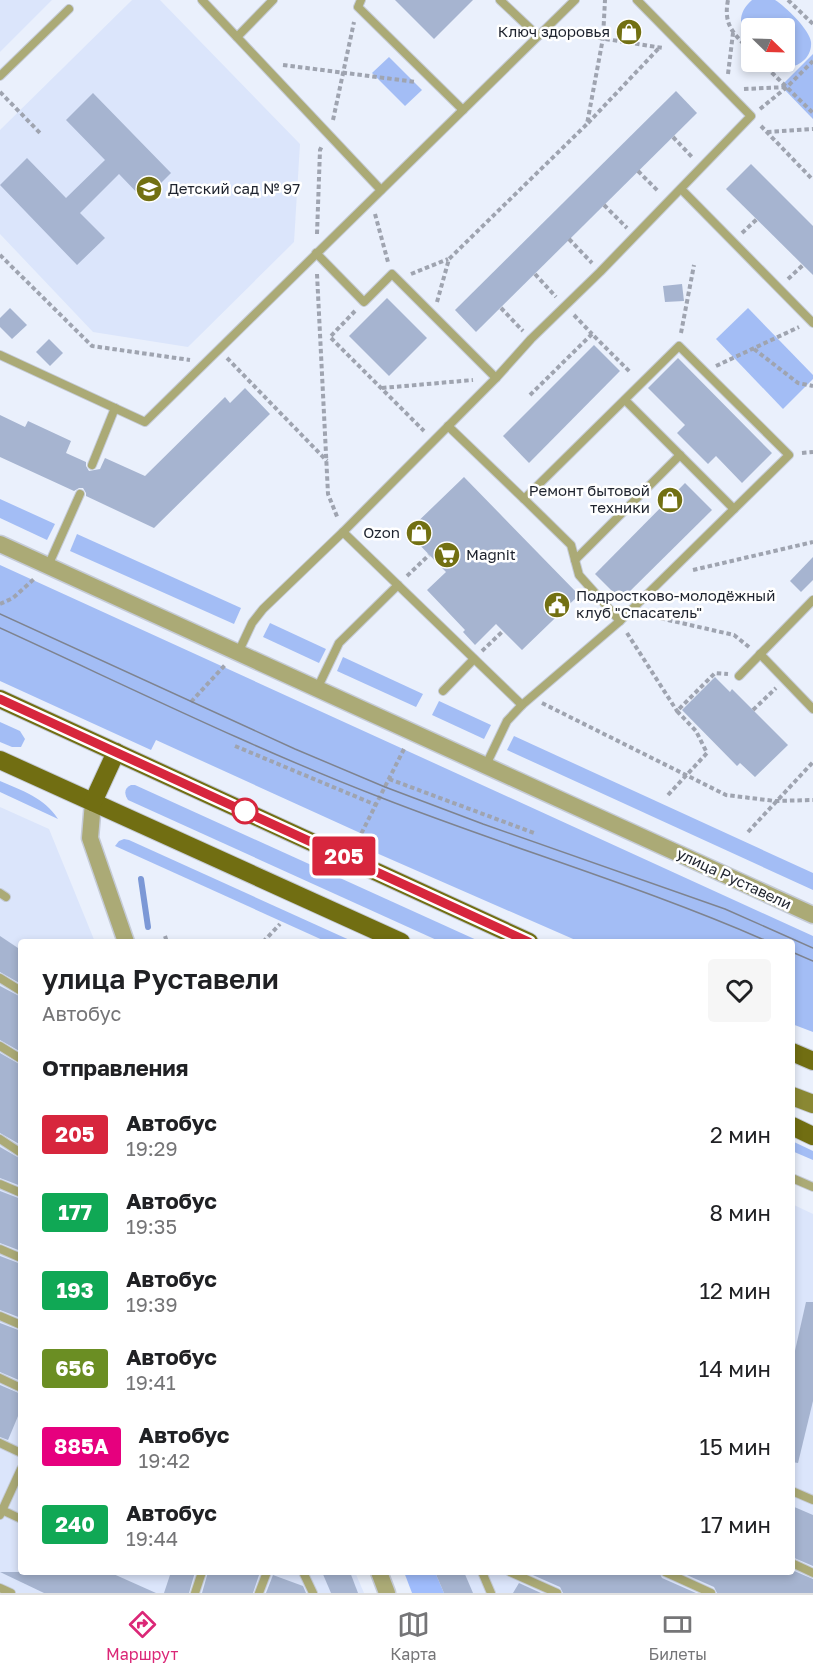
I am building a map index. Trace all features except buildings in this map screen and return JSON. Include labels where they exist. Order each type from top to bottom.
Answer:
[{"type":"main road","points":[[0,699],[522,939]]},
{"type":"main road","points":[[93,802],[116,752]]},
{"type":"main road","points":[[0,760],[394,939]]},
{"type":"main road","points":[[795,1053],[813,1061]]},
{"type":"main road","points":[[795,1097],[813,1104]]},
{"type":"main road","points":[[795,1127],[813,1136]]},
{"type":"street","name":"улица Руставели","points":[[0,544],[813,915]]},
{"type":"street","points":[[93,802],[90,838],[125,939]]},
{"type":"street","points":[[380,1575],[387,1593]]},
{"type":"lane","points":[[202,0],[381,190]]},
{"type":"lane","points":[[237,37],[273,0]]},
{"type":"lane","points":[[361,0],[358,7],[462,110]]},
{"type":"lane","points":[[500,0],[538,36]]},
{"type":"lane","points":[[0,355],[145,422],[575,0]]},
{"type":"lane","points":[[238,652],[252,623],[263,609],[496,378],[531,339],[600,272],[751,116],[637,0]]},
{"type":"lane","points":[[0,76],[69,9]]},
{"type":"lane","points":[[681,189],[812,322]]},
{"type":"lane","points":[[316,253],[364,302],[392,274],[496,378]]},
{"type":"lane","points":[[486,765],[507,721],[522,705],[631,611],[789,455],[679,346],[524,499]]},
{"type":"lane","points":[[625,400],[734,509]]},
{"type":"lane","points":[[92,465],[115,408]]},
{"type":"lane","points":[[448,426],[571,545],[579,575],[620,621]]},
{"type":"lane","points":[[575,560],[680,455]]},
{"type":"lane","points":[[48,566],[80,494]]},
{"type":"lane","points":[[343,532],[522,705]]},
{"type":"lane","points":[[317,689],[339,643],[398,585]]},
{"type":"lane","points":[[740,676],[813,600]]},
{"type":"lane","points":[[760,654],[813,709]]},
{"type":"lane","points":[[443,691],[474,659]]},
{"type":"lane","points":[[0,978],[18,989]]},
{"type":"lane","points":[[0,1046],[18,1057]]},
{"type":"lane","points":[[0,1138],[18,1151]]},
{"type":"lane","points":[[795,1179],[813,1187]]},
{"type":"lane","points":[[0,1184],[18,1192]]},
{"type":"lane","points":[[0,1249],[18,1257]]},
{"type":"lane","points":[[0,1316],[18,1324]]},
{"type":"lane","points":[[0,1378],[18,1387]]},
{"type":"lane","points":[[0,1443],[18,1452]]},
{"type":"lane","points":[[18,1475],[1,1512],[18,1518]]},
{"type":"lane","points":[[795,1492],[813,1500]]},
{"type":"lane","points":[[795,1564],[813,1573]]},
{"type":"lane","points":[[195,1593],[201,1575]]},
{"type":"lane","points":[[259,1593],[266,1575]]},
{"type":"lane","points":[[304,1575],[313,1593]]},
{"type":"lane","points":[[483,1575],[491,1593]]},
{"type":"lane","points":[[517,1575],[557,1593]]},
{"type":"lane","points":[[672,1575],[711,1593]]},
{"type":"lane","points":[[0,1588],[10,1593]]},
{"type":"path","points":[[587,124],[603,38],[605,0]]},
{"type":"path","points":[[728,0],[727,22],[741,41]]},
{"type":"path","points":[[788,0],[813,24]]},
{"type":"path","points":[[545,29],[688,52]]},
{"type":"path","points":[[733,33],[726,90],[787,87]]},
{"type":"path","points":[[371,200],[392,274],[414,273],[449,259],[587,124],[660,47]]},
{"type":"path","points":[[813,61],[787,87],[751,116],[813,180]]},
{"type":"path","points":[[261,62],[437,85]]},
{"type":"path","points":[[771,72],[813,113]]},
{"type":"path","points":[[0,92],[41,134]]},
{"type":"path","points":[[767,132],[813,129]]},
{"type":"path","points":[[673,137],[702,167]]},
{"type":"path","points":[[638,171],[668,201]]},
{"type":"path","points":[[604,205],[634,236]]},
{"type":"path","points":[[569,239],[600,272]]},
{"type":"path","points":[[0,255],[92,346],[205,362]]},
{"type":"path","points":[[438,320],[437,300],[449,259]]},
{"type":"path","points":[[679,346],[694,265]]},
{"type":"path","points":[[779,289],[803,265]]},
{"type":"path","points":[[364,302],[330,337],[434,440]]},
{"type":"path","points":[[501,308],[531,339]]},
{"type":"path","points":[[704,371],[812,322]]},
{"type":"path","points":[[530,395],[592,334],[631,374]]},
{"type":"path","points":[[753,348],[798,383],[813,386]]},
{"type":"path","points":[[219,349],[327,461]]},
{"type":"path","points":[[381,388],[496,378]]},
{"type":"path","points":[[666,576],[813,542]]},
{"type":"path","points":[[408,576],[429,555]]},
{"type":"path","points":[[0,604],[13,598],[48,566]]},
{"type":"path","points":[[631,611],[734,635],[760,654]]},
{"type":"path","points":[[620,621],[677,711],[696,731],[707,753],[668,795]]},
{"type":"path","points":[[488,645],[503,631]]},
{"type":"path","points":[[191,702],[213,675],[238,652]]},
{"type":"path","points":[[677,711],[715,673],[740,676]]},
{"type":"path","points":[[753,710],[785,680]]},
{"type":"path","points":[[531,698],[726,795],[775,801],[813,800]]},
{"type":"path","points":[[235,746],[376,805]]},
{"type":"path","points":[[358,840],[404,749]]},
{"type":"path","points":[[748,832],[813,762]]},
{"type":"path","points":[[389,779],[534,834]]},
{"type":"path","points":[[266,939],[280,924]]},
{"type":"shaded area","points":[[0,0],[52,0],[0,52]]},
{"type":"shaded area","name":"Детский сад № 97","points":[[132,0],[160,0],[300,144],[294,242],[188,347],[93,332],[0,234],[0,130]]},
{"type":"shaded area","points":[[752,0],[775,0],[791,13],[802,25],[810,37],[811,49],[803,61],[795,65],[795,18],[741,18]]},
{"type":"shaded area","points":[[813,54],[813,119],[781,86]]},
{"type":"shaded area","points":[[389,57],[422,90],[405,106],[372,73]]},
{"type":"shaded area","points":[[748,308],[813,375],[813,379],[783,409],[716,339]]},
{"type":"shaded area","points":[[0,499],[55,524],[47,540],[0,518]]},
{"type":"shaded area","points":[[77,534],[241,608],[234,624],[70,551]]},
{"type":"shaded area","points":[[0,565],[813,936],[813,1032],[795,1025],[795,939],[573,939],[365,848],[369,837],[156,740],[151,750],[0,681]]},
{"type":"shaded area","points":[[270,623],[326,649],[319,663],[263,637]]},
{"type":"shaded area","points":[[343,657],[423,694],[416,707],[337,671]]},
{"type":"shaded area","points":[[439,701],[491,725],[484,739],[432,715]]},
{"type":"shaded area","points":[[0,722],[20,731],[25,739],[21,747],[12,747],[0,742]]},
{"type":"shaded area","points":[[514,736],[813,873],[813,890],[507,750]]},
{"type":"shaded area","points":[[0,781],[39,800],[58,819],[0,792]]},
{"type":"shaded area","points":[[135,785],[474,939],[434,939],[128,800],[125,791]]},
{"type":"shaded area","points":[[0,807],[49,829],[94,939],[18,939],[18,1575],[356,1575],[364,1593],[0,1593]]},
{"type":"shaded area","points":[[129,840],[347,939],[320,939],[115,846],[119,841]]},
{"type":"shaded area","points":[[795,1142],[813,1151],[813,1160],[795,1152]]},
{"type":"shaded area","points":[[795,1205],[813,1214],[813,1593],[444,1593],[436,1575],[795,1575]]},
{"type":"shaded area","points":[[405,1575],[436,1575],[444,1593],[412,1593]]},
{"type":"waterway","points":[[141,879],[148,927]]},
{"type":"tram line","points":[[0,614],[295,749],[385,787],[725,909],[793,939]]},
{"type":"tram line","points":[[0,628],[237,738],[333,779],[674,903],[762,939]]},
{"type":"tram line","points":[[795,940],[813,948]]},
{"type":"tram line","points":[[795,953],[813,961]]},
{"type":"bus line","name":"205","points":[[0,699],[523,939]]},
{"type":"place","name":"Ключ здоровья","points":[[629,32]]},
{"type":"place","name":"Детский сад № 97","points":[[149,189]]},
{"type":"place","name":"Ремонт бытовой техники","points":[[670,500]]},
{"type":"place","name":"Ozon","points":[[419,533]]},
{"type":"place","name":"Magnit","points":[[447,555]]},
{"type":"place","name":"Подростково-молодёжный клуб \"Спасатель\"","points":[[557,605]]}]
